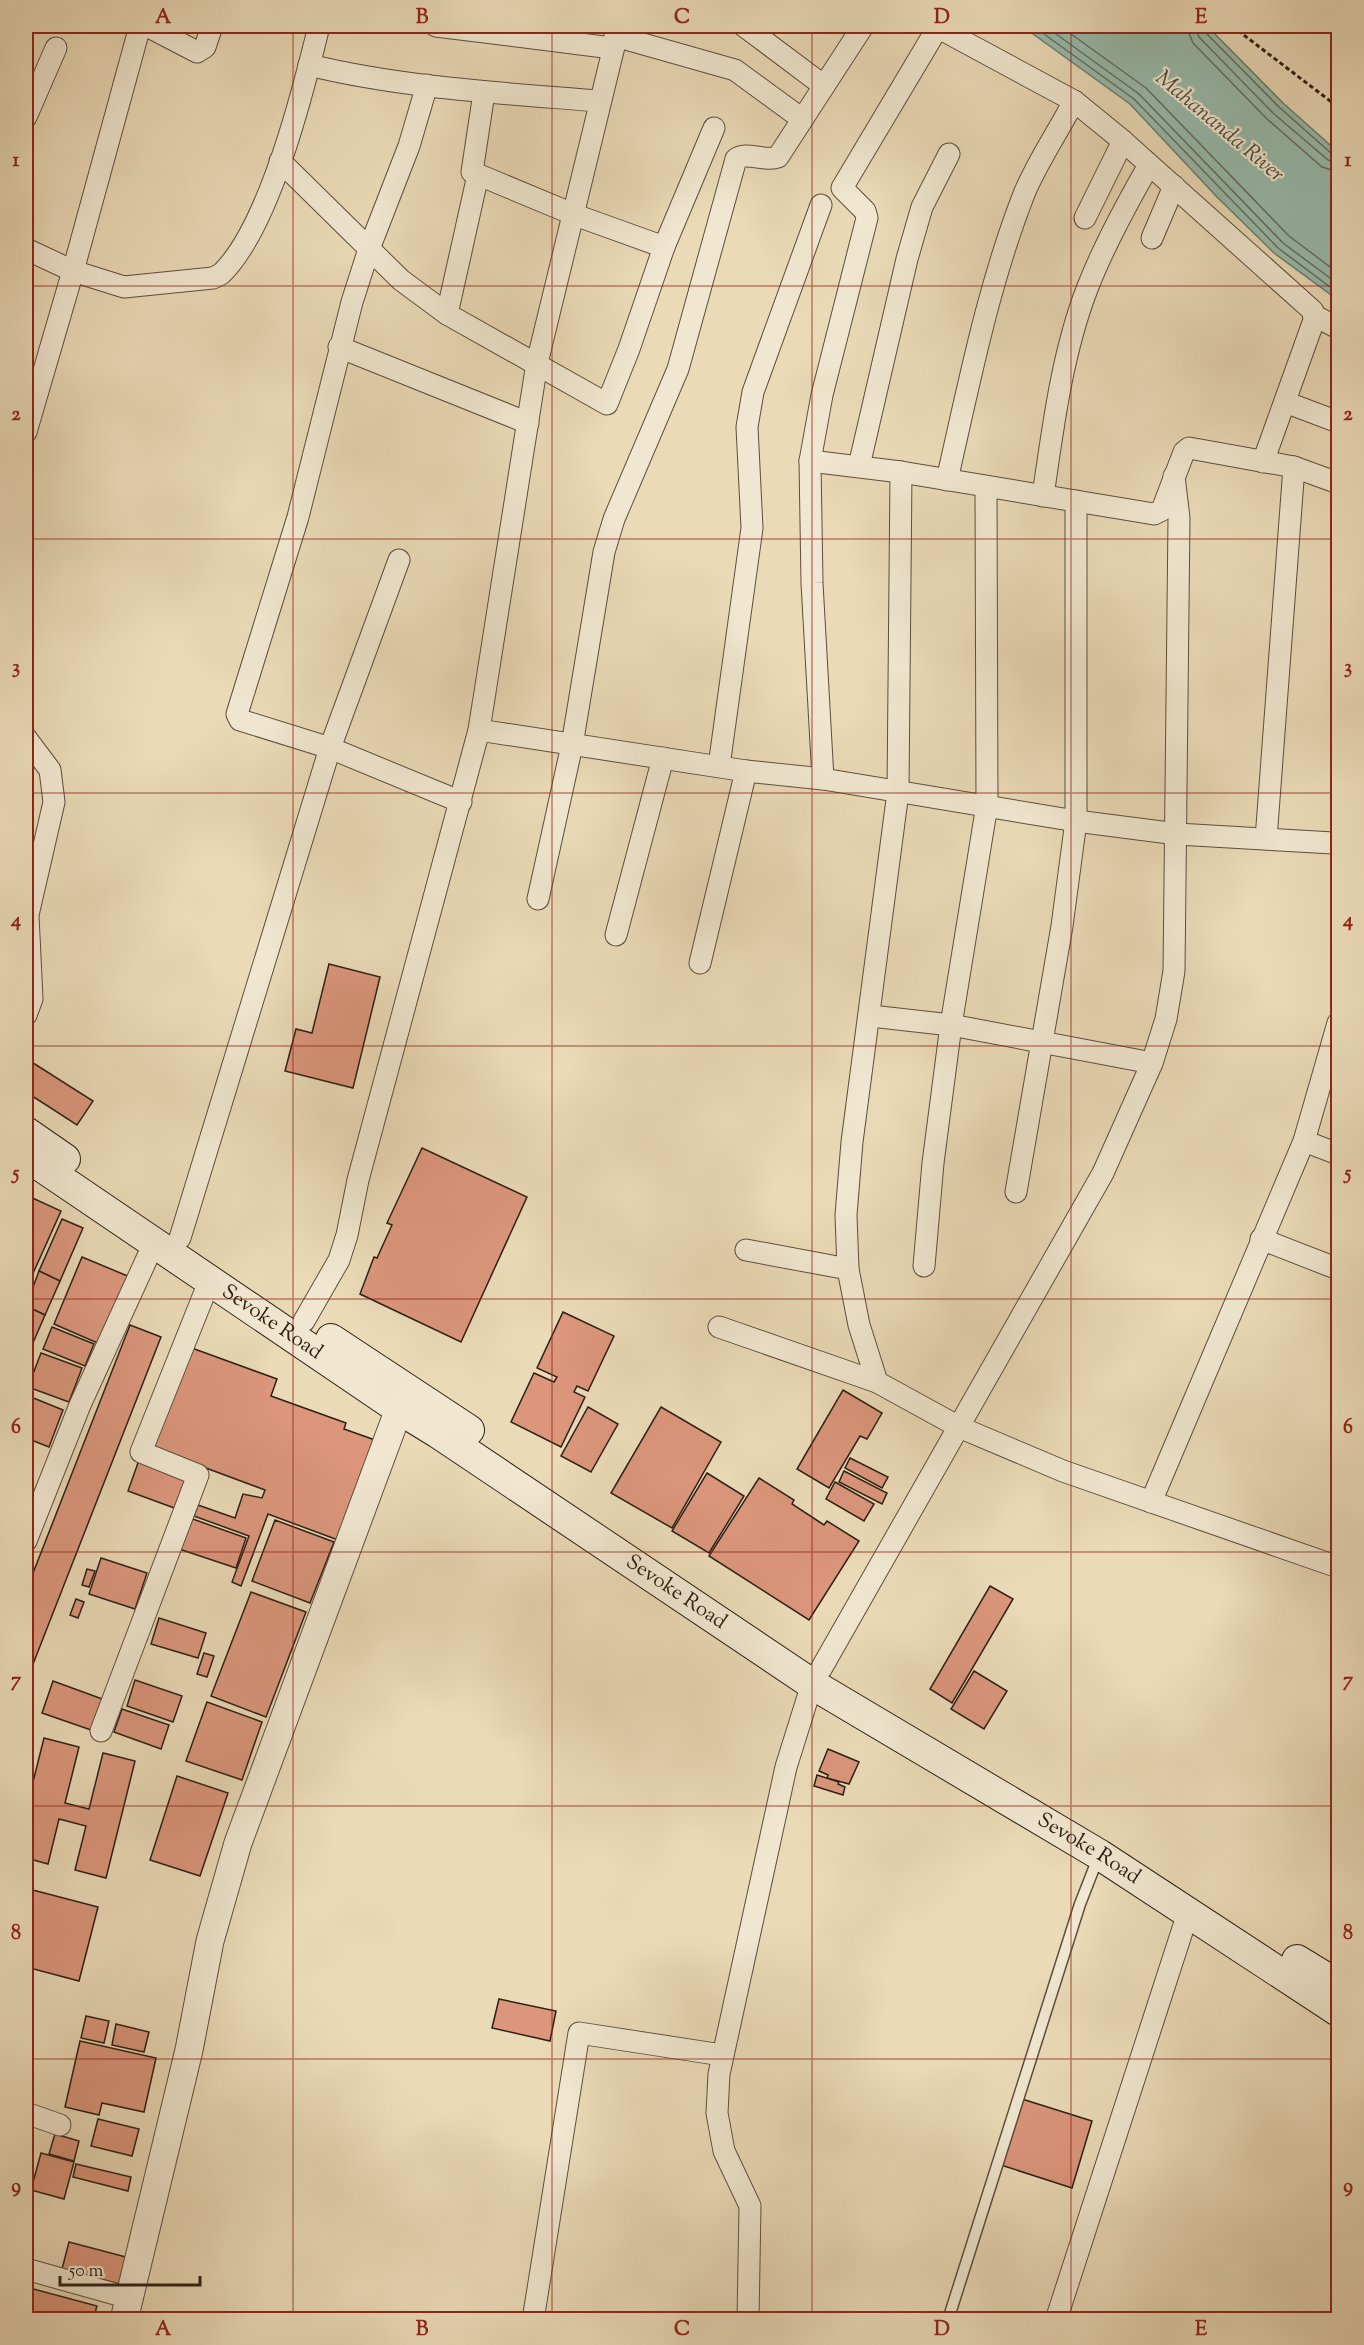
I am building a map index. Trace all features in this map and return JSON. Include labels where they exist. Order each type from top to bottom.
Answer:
[{"type":"main road","name":"Sevoke Road","points":[[26,1132],[167,1240],[209,1282],[294,1336],[443,1424],[816,1677],[1100,1855],[1338,2011]]},
{"type":"main road","name":"Sevoke Road","points":[[26,1156],[304,1321],[404,1399]]},
{"type":"main road","name":"Sevoke Road","points":[[816,1677],[1338,1985]]},
{"type":"street","points":[[26,432],[74,271],[140,26]]},
{"type":"street","points":[[147,26],[197,52],[205,47],[212,26]]},
{"type":"street","points":[[26,249],[113,286],[135,288],[213,278],[220,274],[250,234],[280,161],[319,26]]},
{"type":"street","points":[[436,26],[615,36],[735,70],[802,119]]},
{"type":"street","points":[[744,26],[824,86]]},
{"type":"street","points":[[538,899],[572,745],[604,552],[614,519],[678,369],[736,159],[742,156],[775,159],[862,26]]},
{"type":"street","points":[[823,779],[812,583],[810,461],[822,395],[867,221],[865,211],[843,192],[843,185],[937,26],[1074,101],[1174,186],[1313,311],[1315,316],[1338,328]]},
{"type":"street","points":[[304,1321],[339,1260],[347,1235],[358,1180],[479,730],[537,363],[575,215],[615,36]]},
{"type":"street","points":[[26,117],[56,48]]},
{"type":"street","points":[[309,66],[351,75],[484,93],[599,101]]},
{"type":"street","points":[[427,85],[409,146],[369,249],[339,346],[298,517],[237,714],[240,720],[330,748],[461,802]]},
{"type":"street","points":[[484,93],[471,169],[478,175],[575,215],[664,248]]},
{"type":"street","points":[[947,480],[993,284],[1026,191],[1074,101]]},
{"type":"street","points":[[280,161],[401,280],[447,314],[537,363],[602,403],[608,403],[664,248],[714,128]]},
{"type":"street","points":[[1085,218],[1123,141]]},
{"type":"street","points":[[859,466],[922,207],[949,154]]},
{"type":"street","points":[[1043,496],[1056,413],[1086,291],[1120,215],[1149,165]]},
{"type":"street","points":[[447,314],[478,175]]},
{"type":"street","points":[[1152,238],[1174,186]]},
{"type":"street","points":[[719,766],[752,528],[747,428],[753,392],[758,372],[789,297],[821,205]]},
{"type":"street","points":[[1263,462],[1315,316]]},
{"type":"street","points":[[339,346],[528,423]]},
{"type":"street","points":[[1285,402],[1338,422]]},
{"type":"street","points":[[810,461],[901,472],[1157,514],[1162,510],[1184,452],[1189,448],[1294,467],[1338,483]]},
{"type":"street","points":[[1266,839],[1294,467]]},
{"type":"street","points":[[877,1382],[859,1325],[848,1269],[846,1215],[852,1142],[871,1016],[898,792],[901,472]]},
{"type":"street","points":[[748,2319],[750,2206],[724,2151],[719,2132],[717,2093],[722,2055],[786,1767],[816,1677],[1103,1173],[1152,1063],[1166,1019],[1174,971],[1177,834],[1179,518],[1174,476]]},
{"type":"street","points":[[924,1266],[951,1026],[987,806],[986,487]]},
{"type":"street","points":[[1016,1192],[1076,821],[1076,501]]},
{"type":"street","points":[[26,1541],[80,1405],[167,1240],[330,748],[399,560]]},
{"type":"street","points":[[479,730],[746,771],[823,779],[1076,821],[1177,834],[1333,843],[1338,846]]},
{"type":"street","points":[[26,738],[50,770],[54,802],[28,915],[32,999],[26,1015]]},
{"type":"street","points":[[616,934],[663,758]]},
{"type":"street","points":[[700,963],[746,771]]},
{"type":"street","points":[[871,1016],[951,1026],[1152,1063]]},
{"type":"street","points":[[1151,1502],[1261,1239],[1305,1141],[1338,1023]]},
{"type":"street","points":[[1305,1141],[1338,1154]]},
{"type":"street","points":[[1261,1239],[1338,1269]]},
{"type":"street","points":[[746,1250],[848,1269]]},
{"type":"street","points":[[102,1731],[198,1475],[141,1452],[209,1282]]},
{"type":"street","points":[[719,1327],[877,1382],[959,1427],[1063,1471],[1338,1567]]},
{"type":"street","points":[[26,2269],[126,2309],[189,2050],[210,1941],[238,1843],[404,1399]]},
{"type":"street","points":[[1056,2319],[1188,1913]]},
{"type":"street","points":[[533,2319],[579,2033],[722,2055]]},
{"type":"street","points":[[26,2113],[60,2125]]},
{"type":"lane","points":[[948,2319],[1080,1904],[1100,1855]]},
{"type":"path","points":[[1232,26],[1338,107]]},
{"type":"water","name":"Mahananda River","points":[[1022,26],[1207,26],[1283,103],[1338,152],[1338,300],[1274,253],[1217,197],[1130,104]]},
{"type":"building","points":[[329,964],[380,977],[353,1088],[285,1071],[296,1029],[312,1033]]},
{"type":"building","points":[[30,1061],[93,1101],[77,1125],[26,1092],[26,1068]]},
{"type":"building","points":[[422,1148],[527,1197],[461,1342],[360,1294],[374,1257],[377,1258],[392,1225],[387,1223]]},
{"type":"building","points":[[26,1195],[61,1211],[26,1289]]},
{"type":"building","points":[[62,1219],[83,1228],[60,1281],[39,1271]]},
{"type":"building","points":[[82,1257],[130,1277],[102,1345],[54,1324]]},
{"type":"building","points":[[39,1271],[60,1281],[45,1315],[26,1306]]},
{"type":"building","points":[[26,1306],[45,1315],[26,1359]]},
{"type":"building","points":[[563,1312],[614,1336],[588,1391],[577,1386],[574,1392],[585,1397],[561,1447],[511,1422],[534,1373],[554,1382],[557,1377],[537,1368]]},
{"type":"building","points":[[130,1325],[161,1337],[26,1682],[26,1591]]},
{"type":"building","points":[[52,1327],[94,1344],[85,1366],[43,1349]]},
{"type":"building","points":[[189,1347],[277,1379],[271,1396],[346,1423],[344,1429],[375,1440],[338,1540],[268,1514],[241,1586],[232,1582],[249,1536],[194,1516],[198,1505],[235,1518],[243,1494],[262,1498],[265,1490],[152,1448]]},
{"type":"building","points":[[41,1353],[82,1368],[69,1402],[28,1387]]},
{"type":"building","points":[[843,1390],[882,1413],[867,1439],[860,1436],[829,1488],[797,1469]]},
{"type":"building","points":[[26,1395],[63,1410],[49,1447],[26,1438]]},
{"type":"building","points":[[588,1407],[618,1424],[591,1472],[561,1456]]},
{"type":"building","points":[[661,1407],[721,1442],[672,1528],[611,1493]]},
{"type":"building","points":[[850,1458],[888,1477],[882,1488],[845,1468]]},
{"type":"building","points":[[139,1460],[188,1478],[177,1509],[128,1491]]},
{"type":"building","points":[[844,1471],[887,1493],[882,1504],[839,1482]]},
{"type":"building","points":[[707,1473],[744,1496],[709,1553],[672,1531]]},
{"type":"building","points":[[759,1478],[794,1500],[792,1504],[824,1525],[827,1521],[859,1541],[809,1620],[709,1556]]},
{"type":"building","points":[[835,1482],[874,1504],[864,1521],[826,1499]]},
{"type":"building","points":[[190,1518],[246,1538],[236,1568],[179,1549]]},
{"type":"building","points":[[275,1520],[334,1542],[310,1603],[252,1581]]},
{"type":"building","points":[[101,1558],[147,1573],[135,1609],[89,1594]]},
{"type":"building","points":[[87,1569],[95,1571],[89,1587],[82,1585]]},
{"type":"building","points":[[990,1586],[1013,1599],[952,1703],[930,1689]]},
{"type":"building","points":[[251,1592],[306,1612],[266,1717],[211,1696]]},
{"type":"building","points":[[76,1599],[84,1602],[78,1618],[70,1615]]},
{"type":"building","points":[[159,1618],[206,1633],[198,1658],[151,1644]]},
{"type":"building","points":[[204,1653],[214,1656],[207,1677],[197,1674]]},
{"type":"building","points":[[974,1671],[1007,1691],[984,1729],[951,1709]]},
{"type":"building","points":[[135,1680],[182,1696],[173,1722],[127,1706]]},
{"type":"building","points":[[53,1681],[105,1700],[94,1731],[42,1713]]},
{"type":"building","points":[[207,1702],[262,1722],[242,1780],[186,1761]]},
{"type":"building","points":[[122,1709],[169,1725],[161,1749],[114,1732]]},
{"type":"building","points":[[44,1738],[79,1747],[65,1803],[89,1809],[103,1753],[135,1761],[106,1878],[75,1870],[86,1826],[59,1819],[48,1864],[26,1858],[26,1793],[30,1794]]},
{"type":"building","points":[[828,1749],[859,1762],[849,1784],[827,1778],[828,1775],[819,1771]]},
{"type":"building","points":[[817,1775],[839,1782],[838,1784],[845,1787],[843,1795],[814,1786]]},
{"type":"building","points":[[177,1776],[228,1793],[200,1876],[150,1860]]},
{"type":"building","points":[[29,1889],[98,1907],[79,1981],[26,1967],[26,1904]]},
{"type":"building","points":[[499,1999],[556,2011],[550,2041],[492,2028]]},
{"type":"building","points":[[86,2016],[109,2021],[104,2043],[81,2038]]},
{"type":"building","points":[[116,2024],[149,2032],[144,2052],[112,2045]]},
{"type":"building","points":[[80,2041],[156,2058],[144,2112],[102,2103],[99,2115],[65,2107]]},
{"type":"building","points":[[1022,2099],[1092,2121],[1072,2188],[1001,2165]]},
{"type":"building","points":[[98,2119],[139,2129],[132,2156],[91,2146]]},
{"type":"building","points":[[55,2134],[79,2141],[74,2161],[49,2154]]},
{"type":"building","points":[[41,2153],[74,2162],[64,2199],[31,2190]]},
{"type":"building","points":[[76,2164],[131,2177],[128,2191],[73,2177]]},
{"type":"building","points":[[69,2242],[126,2257],[119,2284],[62,2269]]},
{"type":"building","points":[[26,2287],[97,2306],[93,2320],[52,2320],[26,2313]]}]
